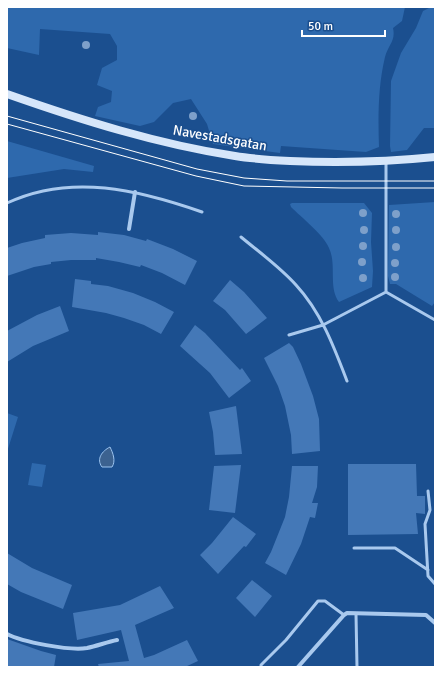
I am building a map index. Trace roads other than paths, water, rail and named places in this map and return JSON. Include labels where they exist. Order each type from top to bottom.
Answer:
[{"type":"street","name":"Navestadsgatan","points":[[7,94],[77,118],[172,143],[235,156],[270,160],[311,162],[386,161],[435,157]]},
{"type":"street","points":[[130,229],[135,192]]},
{"type":"street","points":[[298,667],[347,613],[426,616],[435,623]]},
{"type":"street","points":[[7,634],[24,640],[69,649],[87,648],[117,640]]},
{"type":"lane","points":[[386,161],[386,292]]},
{"type":"lane","points":[[7,203],[40,191],[80,186],[135,192],[202,212]]},
{"type":"lane","points":[[241,237],[297,285],[332,340],[347,381]]},
{"type":"lane","points":[[386,292],[435,320]]},
{"type":"lane","points":[[288,335],[323,325],[386,292]]},
{"type":"lane","points":[[428,491],[430,510],[425,524],[428,576],[435,584]]},
{"type":"lane","points":[[354,548],[395,548],[428,570]]},
{"type":"lane","points":[[261,667],[261,665],[291,635],[318,601],[325,601],[344,615]]},
{"type":"lane","points":[[356,614],[357,667]]},
{"type":"tram line","points":[[7,116],[197,169],[244,178],[287,181],[435,181]]},
{"type":"tram line","points":[[7,124],[196,176],[244,186],[435,188]]}]
